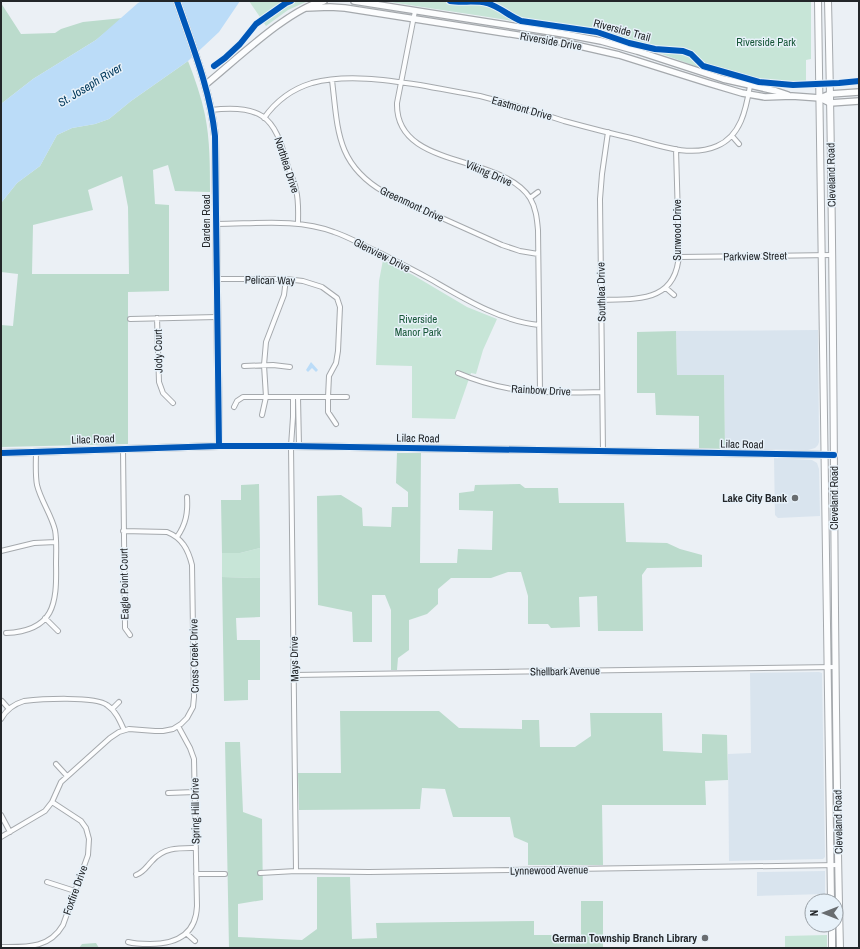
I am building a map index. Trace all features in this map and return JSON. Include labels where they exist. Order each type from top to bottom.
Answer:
[{"type":"main road","name":"Cleveland Road","points":[[818,1],[831,893]]},
{"type":"main road","name":"Cleveland Road","points":[[828,1],[832,255],[834,584],[840,948]]},
{"type":"main road","points":[[832,933],[832,948]]},
{"type":"street","name":"Darden Road","points":[[177,1],[205,85],[215,136],[219,446]]},
{"type":"street","name":"Riverside Drive","points":[[205,85],[285,20],[306,8],[324,1]]},
{"type":"street","name":"Riverside Drive","points":[[354,1],[601,41],[723,79],[792,96]]},
{"type":"street","name":"Riverside Drive","points":[[306,8],[330,7],[562,42],[619,55],[708,84],[749,94],[765,97],[792,96],[820,98],[830,103]]},
{"type":"street","name":"Viking Drive","points":[[415,11],[397,103],[398,115],[403,129],[411,139],[426,148],[506,178],[518,186],[530,198],[534,206],[537,219],[540,392]]},
{"type":"street","name":"Eastmont Drive","points":[[264,118],[275,104],[292,91],[312,83],[332,80],[367,79],[401,82],[480,96],[608,132],[676,149],[702,151],[719,146],[732,136],[742,121],[750,86]]},
{"type":"street","name":"Greenmont Drive","points":[[332,80],[338,133],[343,147],[353,165],[367,181],[384,192],[502,245],[520,251],[538,254]]},
{"type":"street","name":"Riverside Drive","points":[[820,98],[830,94],[859,92]]},
{"type":"street","points":[[830,103],[859,101]]},
{"type":"street","points":[[211,110],[242,110],[254,112],[264,118]]},
{"type":"street","name":"Northlea Drive","points":[[264,118],[278,136],[294,180],[298,202],[298,224]]},
{"type":"street","name":"Southlea Drive","points":[[602,452],[600,199],[608,132]]},
{"type":"street","points":[[732,136],[739,144]]},
{"type":"street","name":"Sunwood Drive","points":[[666,288],[677,269],[678,258],[676,149]]},
{"type":"street","points":[[530,198],[538,192]]},
{"type":"street","name":"Glenview Drive","points":[[216,224],[298,224],[318,227],[346,237],[405,266],[460,298],[480,307],[524,322],[539,325]]},
{"type":"street","name":"Parkview Street","points":[[678,258],[832,255]]},
{"type":"street","name":"Pelican Way","points":[[217,279],[286,279],[303,281],[322,287],[336,298],[339,303],[340,314],[338,350],[336,363],[329,376],[328,397]]},
{"type":"street","points":[[262,415],[266,397],[264,365],[266,342],[282,303],[286,279]]},
{"type":"street","points":[[601,300],[646,298],[666,288],[674,295]]},
{"type":"street","points":[[130,319],[217,317]]},
{"type":"street","name":"Jody Court","points":[[157,318],[159,382],[163,393],[173,403]]},
{"type":"street","points":[[244,366],[273,365],[290,367]]},
{"type":"street","name":"Rainbow Drive","points":[[458,373],[481,382],[520,391],[602,392]]},
{"type":"street","points":[[234,406],[237,401],[243,397],[347,397]]},
{"type":"street","points":[[298,397],[299,446]]},
{"type":"street","points":[[328,397],[328,412],[336,424]]},
{"type":"street","name":"Mays Drive","points":[[293,398],[291,446],[296,871]]},
{"type":"street","name":"Lilac Road","points":[[1,453],[219,446],[299,446],[834,455]]},
{"type":"street","name":"Eagle Point Court","points":[[123,449],[125,628],[130,635]]},
{"type":"street","points":[[6,633],[17,633],[30,629],[45,618],[51,609],[56,596],[56,542],[54,525],[37,484],[36,451]]},
{"type":"street","points":[[123,531],[160,531],[167,532],[177,537],[185,525],[187,517],[187,497]]},
{"type":"street","name":"Cross Creek Drive","points":[[177,537],[185,546],[192,565],[194,697],[191,712],[184,722],[178,726]]},
{"type":"street","points":[[1,551],[8,551],[34,543],[56,542]]},
{"type":"street","points":[[45,618],[58,631]]},
{"type":"street","name":"Shellbark Avenue","points":[[294,675],[836,667]]},
{"type":"street","points":[[1,719],[9,709],[16,704],[28,701],[89,699],[102,702],[112,709],[118,717],[124,730]]},
{"type":"street","points":[[2,701],[9,709]]},
{"type":"street","points":[[112,709],[119,702]]},
{"type":"street","points":[[1,837],[40,815],[52,802],[61,782],[110,738],[124,730],[135,729],[163,731],[178,726]]},
{"type":"street","name":"Spring Hill Drive","points":[[178,726],[192,753],[194,763],[197,899],[196,916],[186,933]]},
{"type":"street","points":[[56,764],[67,776]]},
{"type":"street","points":[[168,793],[195,792]]},
{"type":"street","name":"Foxfire Drive","points":[[1,947],[42,945],[53,938],[63,925],[88,856],[90,843],[85,826],[78,818],[52,802]]},
{"type":"street","points":[[1,814],[10,832]]},
{"type":"street","points":[[136,875],[142,872],[153,859],[163,852],[178,848],[196,848]]},
{"type":"street","name":"Lynnewood Avenue","points":[[260,873],[296,871],[369,872],[838,865]]},
{"type":"street","points":[[196,874],[225,874]]},
{"type":"street","points":[[47,882],[75,891]]},
{"type":"street","points":[[128,942],[139,944],[162,944],[176,941],[186,933],[195,941]]},
{"type":"shaded area","points":[[818,330],[818,445],[815,448],[808,450],[725,449],[724,375],[677,375],[676,331]]},
{"type":"shaded area","points":[[774,458],[812,460],[817,463],[819,469],[820,516],[778,518],[775,515]]},
{"type":"shaded area","points":[[750,673],[822,673],[825,857],[823,859],[729,861],[728,754],[751,753]]},
{"type":"shaded area","points":[[825,871],[825,893],[757,896],[757,872]]},
{"type":"green space","points":[[249,1],[308,1],[288,10],[266,26]]},
{"type":"green space","name":"Riverside Park","points":[[384,1],[811,1],[811,59],[806,60],[806,86],[781,86],[756,83],[706,70],[608,37],[561,28]]},
{"type":"green space","points":[[1,3],[21,34],[55,33],[61,29],[83,22],[123,18],[96,40],[33,79],[1,104]]},
{"type":"green space","points":[[188,61],[200,94],[207,124],[210,192],[175,191],[168,165],[153,170],[155,204],[169,205],[169,291],[128,292],[128,444],[1,447],[1,325],[13,326],[18,274],[1,272],[1,203],[17,183],[40,166],[57,135],[72,128],[95,124],[109,119],[131,101]],"holes":[[[122,176],[128,207],[129,274],[32,274],[33,225],[93,210],[88,190]]]},
{"type":"green space","name":"Riverside Manor Park","points":[[383,260],[413,275],[467,307],[497,319],[483,350],[476,374],[471,373],[455,419],[412,418],[412,366],[376,365],[379,281]]},
{"type":"green space","points":[[676,331],[677,375],[724,375],[725,449],[699,448],[699,416],[656,415],[655,393],[637,393],[637,332]]},
{"type":"green space","points":[[397,453],[421,453],[420,563],[457,563],[458,549],[492,550],[493,511],[459,510],[459,493],[474,491],[475,485],[520,484],[525,488],[558,488],[559,503],[624,503],[626,542],[667,543],[680,549],[702,555],[702,567],[647,568],[642,575],[643,631],[598,631],[597,596],[579,597],[580,627],[551,628],[548,624],[528,624],[528,596],[521,572],[508,572],[491,578],[451,578],[438,589],[438,604],[427,614],[409,620],[409,650],[398,658],[397,670],[391,670],[391,610],[385,595],[372,595],[372,642],[353,642],[352,612],[318,605],[317,496],[341,495],[362,508],[363,526],[391,527],[392,507],[408,507],[408,492],[396,483]]},
{"type":"green space","points":[[259,484],[260,548],[240,553],[222,553],[221,500],[241,500],[241,485]]},
{"type":"green space","points":[[260,548],[260,578],[222,577],[222,553],[240,553]]},
{"type":"green space","points":[[222,577],[260,578],[260,617],[236,618],[237,640],[260,640],[260,680],[248,680],[248,700],[224,701]]},
{"type":"green space","points":[[340,711],[439,711],[459,728],[522,729],[522,720],[539,720],[540,747],[575,747],[591,736],[590,713],[662,713],[663,751],[702,753],[702,734],[727,735],[728,780],[705,781],[706,805],[602,805],[603,865],[528,865],[528,843],[514,837],[510,817],[453,817],[445,789],[422,788],[420,809],[299,810],[298,773],[341,773]]},
{"type":"green space","points":[[225,742],[240,742],[243,812],[262,819],[263,900],[238,904],[238,937],[302,940],[317,929],[317,877],[350,877],[352,939],[377,938],[376,923],[534,921],[534,935],[581,935],[581,901],[603,901],[603,948],[229,948]]},
{"type":"green space","points":[[827,935],[827,948],[785,948],[785,936]]},
{"type":"green space","points":[[96,943],[99,948],[79,948],[82,944]]},
{"type":"water","name":"St. Joseph River","points":[[142,1],[240,1],[219,32],[188,61],[131,101],[109,119],[95,124],[72,128],[57,135],[40,166],[17,183],[1,203],[1,104],[33,79],[96,40]]},
{"type":"water","points":[[311,362],[318,370],[316,372],[312,368],[308,372],[306,370]]},
{"type":"cycle path","points":[[177,1],[205,84],[213,119],[215,136],[219,446]]},
{"type":"cycle path","points":[[214,66],[240,44],[256,24],[291,1]]},
{"type":"cycle path","name":"Riverside Trail","points":[[450,1],[487,3],[521,21],[597,32],[629,43],[655,49],[683,51],[691,54],[703,66],[759,82],[793,85],[859,81]]},
{"type":"cycle path","points":[[1,453],[219,446],[291,446],[834,455]]},
{"type":"place","name":"Lake City Bank","points":[[795,498]]},
{"type":"place","name":"German Township Branch Library","points":[[705,938]]}]
